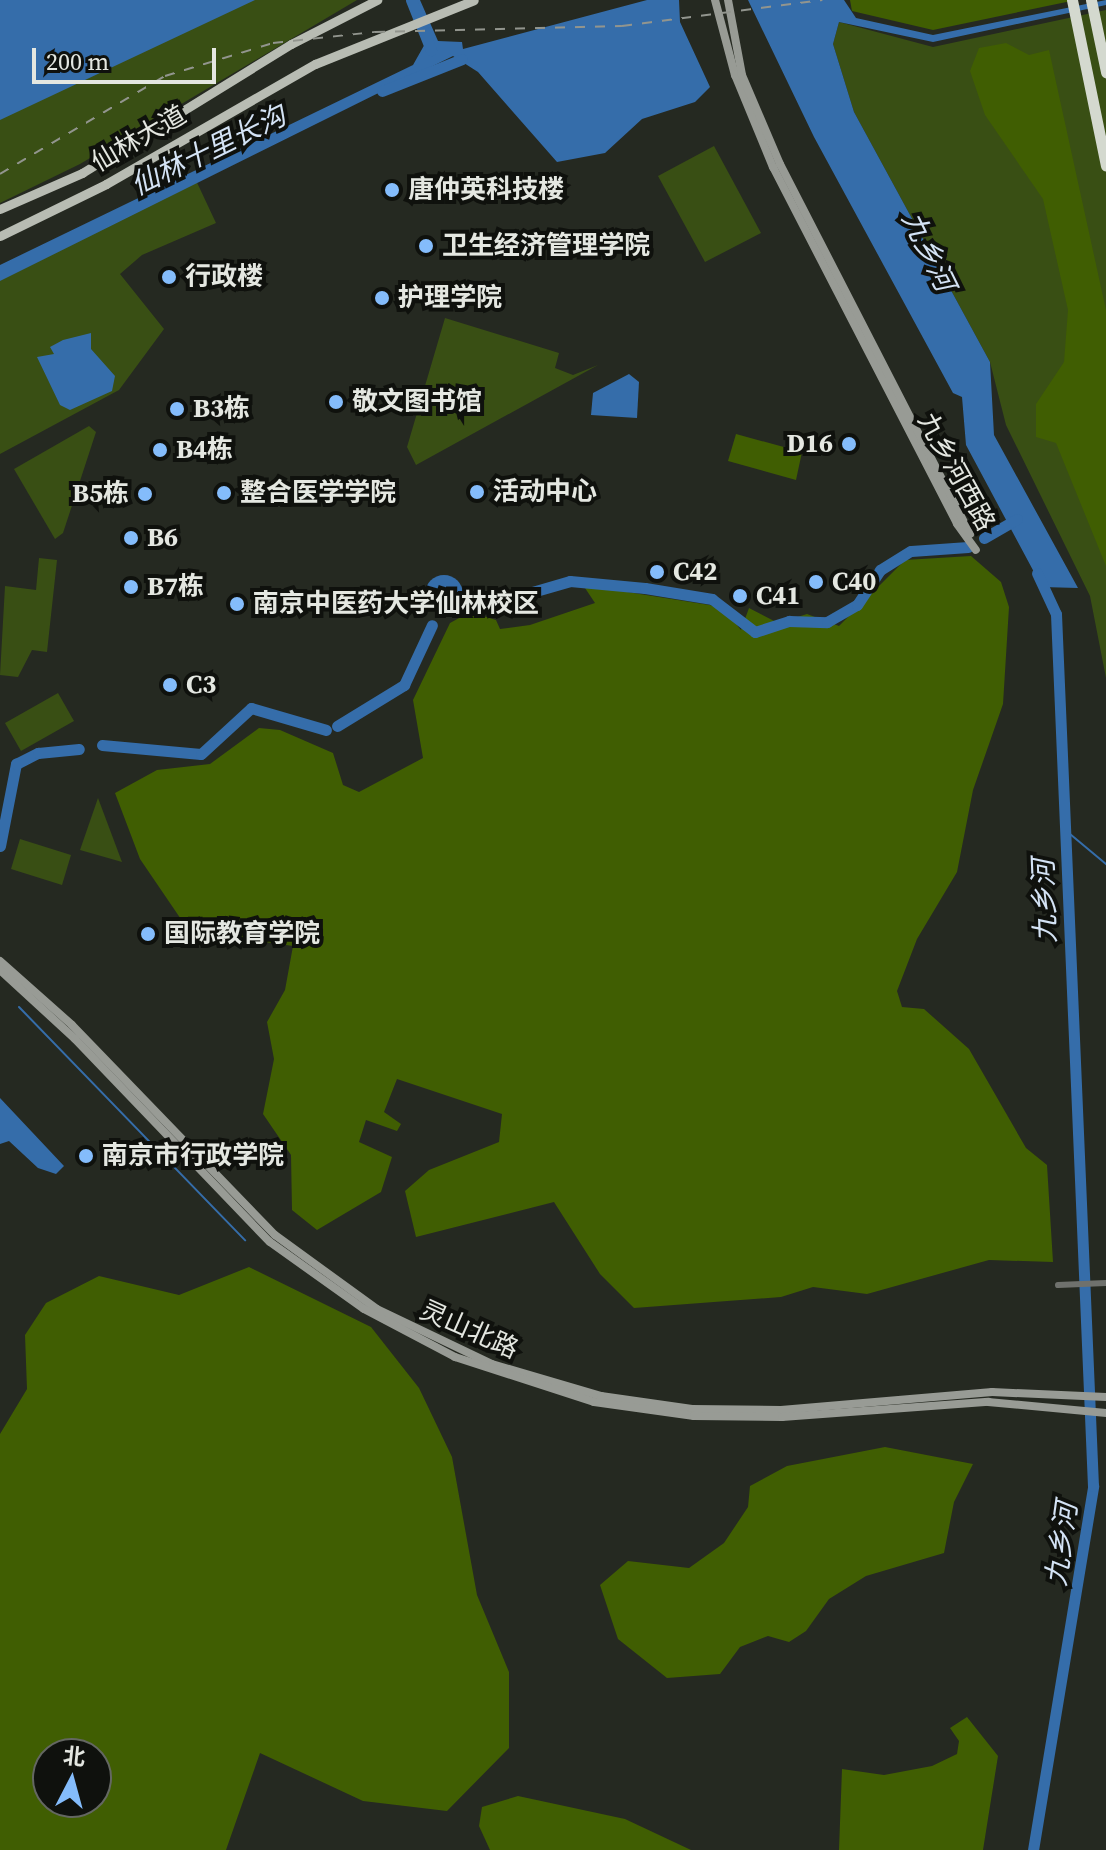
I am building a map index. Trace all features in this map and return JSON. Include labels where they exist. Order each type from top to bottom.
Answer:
[{"type":"highway","points":[[1072,0],[1106,166]]},
{"type":"highway","points":[[1091,0],[1106,72]]},
{"type":"main road","name":"仙林大道","points":[[0,209],[82,173],[253,66],[377,0]]},
{"type":"main road","name":"仙林大道","points":[[0,236],[106,184],[315,64],[474,0]]},
{"type":"main road","name":"九乡河西路","points":[[715,0],[735,75],[773,167],[957,524],[976,550],[780,164],[742,75],[728,0]]},
{"type":"main road","name":"灵山北路","points":[[0,961],[72,1025],[275,1235],[377,1309],[492,1364],[601,1396],[692,1409],[781,1410],[1058,1392],[1106,1397]]},
{"type":"main road","points":[[0,970],[75,1039],[270,1242],[364,1309],[491,1371],[636,1409],[740,1418],[988,1402],[1106,1413]]},
{"type":"street","points":[[1058,1285],[1106,1283]]},
{"type":"green space","points":[[0,0],[357,0],[80,164],[0,203]]},
{"type":"green space","points":[[850,0],[1076,0],[933,30],[852,11]]},
{"type":"green space","points":[[1106,10],[1106,678],[1090,596],[1006,425],[990,362],[854,112],[833,44],[839,22],[933,47]]},
{"type":"green space","points":[[1006,43],[1029,55],[1049,50],[1106,310],[1106,566],[1056,443],[1036,437],[1036,404],[1064,362],[1068,310],[1043,199],[985,115],[970,71],[979,48]]},
{"type":"green space","points":[[714,146],[761,233],[705,262],[658,176]]},
{"type":"green space","points":[[193,174],[216,223],[142,255],[120,274],[164,329],[119,390],[0,454],[0,268]]},
{"type":"green space","points":[[445,318],[559,353],[555,368],[573,375],[598,365],[416,465],[407,447]]},
{"type":"green space","points":[[89,426],[96,432],[63,533],[55,539],[14,469]]},
{"type":"green space","points":[[736,434],[802,452],[796,480],[728,461]]},
{"type":"green space","points":[[971,556],[1001,582],[1009,607],[1003,704],[973,790],[957,872],[917,939],[897,991],[902,1007],[924,1009],[969,1049],[1026,1148],[1047,1165],[1053,1262],[989,1260],[867,1294],[813,1287],[781,1297],[634,1308],[600,1274],[554,1202],[416,1237],[405,1191],[429,1170],[499,1142],[502,1114],[397,1079],[384,1112],[401,1124],[397,1131],[366,1120],[359,1142],[392,1157],[381,1192],[317,1230],[292,1210],[291,1155],[263,1114],[274,1059],[267,1022],[285,990],[293,946],[189,931],[140,859],[115,793],[157,770],[210,764],[259,728],[280,730],[333,753],[343,785],[359,792],[423,758],[413,700],[450,623],[470,612],[496,620],[500,629],[530,625],[595,603],[583,585],[722,607],[741,630],[749,608],[778,623],[807,614],[839,626],[905,560]]},
{"type":"green space","points":[[39,558],[57,560],[47,652],[32,650],[18,677],[0,675],[5,586],[36,590]]},
{"type":"green space","points":[[58,693],[74,721],[21,751],[5,723]]},
{"type":"green space","points":[[98,798],[122,862],[80,850]]},
{"type":"green space","points":[[20,839],[71,855],[62,885],[11,869]]},
{"type":"green space","points":[[249,1267],[371,1327],[419,1388],[452,1457],[477,1595],[509,1672],[509,1748],[447,1811],[363,1801],[260,1753],[226,1850],[0,1850],[0,1434],[27,1389],[25,1335],[46,1303],[99,1276],[179,1295]]},
{"type":"green space","points":[[885,1447],[973,1464],[954,1502],[944,1553],[866,1576],[829,1599],[806,1631],[789,1642],[768,1636],[740,1647],[720,1674],[667,1678],[618,1639],[600,1585],[628,1561],[689,1568],[724,1543],[748,1507],[750,1486],[787,1466]]},
{"type":"green space","points":[[967,1717],[998,1756],[983,1850],[839,1850],[842,1769],[884,1775],[932,1766],[957,1754],[959,1741],[950,1728]]},
{"type":"green space","points":[[518,1796],[625,1819],[691,1850],[490,1850],[479,1826],[482,1807]]},
{"type":"water","points":[[0,0],[255,0],[0,120]]},
{"type":"water","points":[[410,0],[420,0],[438,41],[462,42],[463,49],[647,0],[679,0],[680,22],[710,87],[695,102],[642,119],[605,153],[557,162],[478,72],[453,56],[0,281],[0,265],[413,65],[426,42]]},
{"type":"water","points":[[748,0],[844,0],[856,18],[933,35],[1106,0],[1106,5],[933,42],[839,22],[833,44],[854,112],[990,362],[994,435],[1078,588],[1042,587],[966,445],[962,397],[953,393],[814,137]]},
{"type":"water","points":[[91,333],[91,349],[115,376],[112,391],[70,410],[60,405],[37,357],[54,354],[50,347],[63,340]]},
{"type":"water","points":[[629,374],[639,382],[637,418],[591,415],[593,393]]},
{"type":"water","points":[[444,575],[457,581],[463,594],[457,607],[444,613],[431,607],[425,594],[431,581]]},
{"type":"water","points":[[0,1098],[64,1166],[56,1174],[38,1168],[9,1141],[0,1144]]},
{"type":"waterway","name":"仙林十里长沟","points":[[411,0],[431,50]]},
{"type":"waterway","name":"仙林十里长沟","points":[[382,91],[462,59]]},
{"type":"waterway","points":[[984,538],[1017,519]]},
{"type":"waterway","points":[[471,597],[515,597],[570,581],[645,588],[712,599],[755,632],[789,621],[827,622],[857,605],[880,570],[911,551],[968,547]]},
{"type":"waterway","name":"九乡河","points":[[1033,1850],[1093,1486],[1056,614],[1037,573]]},
{"type":"waterway","points":[[337,726],[404,685],[432,625]]},
{"type":"waterway","points":[[102,745],[201,754],[251,708],[326,730]]},
{"type":"waterway","points":[[0,846],[16,764],[38,753],[79,749]]},
{"type":"waterway","points":[[1064,829],[1106,864]]},
{"type":"waterway","points":[[19,1007],[245,1240]]},
{"type":"railway","points":[[0,174],[165,76],[273,43],[375,32],[622,26],[822,0]]},
{"type":"place","name":"唐仲英科技楼","points":[[392,190]]},
{"type":"place","name":"卫生经济管理学院","points":[[426,246]]},
{"type":"place","name":"行政楼","points":[[169,277]]},
{"type":"place","name":"护理学院","points":[[382,298]]},
{"type":"place","name":"敬文图书馆","points":[[336,402]]},
{"type":"place","name":"B3栋","points":[[177,409]]},
{"type":"place","name":"D16","points":[[849,444]]},
{"type":"place","name":"B4栋","points":[[160,450]]},
{"type":"place","name":"活动中心","points":[[477,492]]},
{"type":"place","name":"整合医学学院","points":[[224,493]]},
{"type":"place","name":"B5栋","points":[[145,494]]},
{"type":"place","name":"B6","points":[[131,538]]},
{"type":"place","name":"C42","points":[[657,572]]},
{"type":"place","name":"C40","points":[[816,582]]},
{"type":"place","name":"B7栋","points":[[131,587]]},
{"type":"place","name":"C41","points":[[740,596]]},
{"type":"place","name":"南京中医药大学仙林校区","points":[[237,604]]},
{"type":"place","name":"C3","points":[[170,685]]},
{"type":"place","name":"国际教育学院","points":[[148,934]]},
{"type":"place","name":"南京市行政学院","points":[[86,1156]]}]
